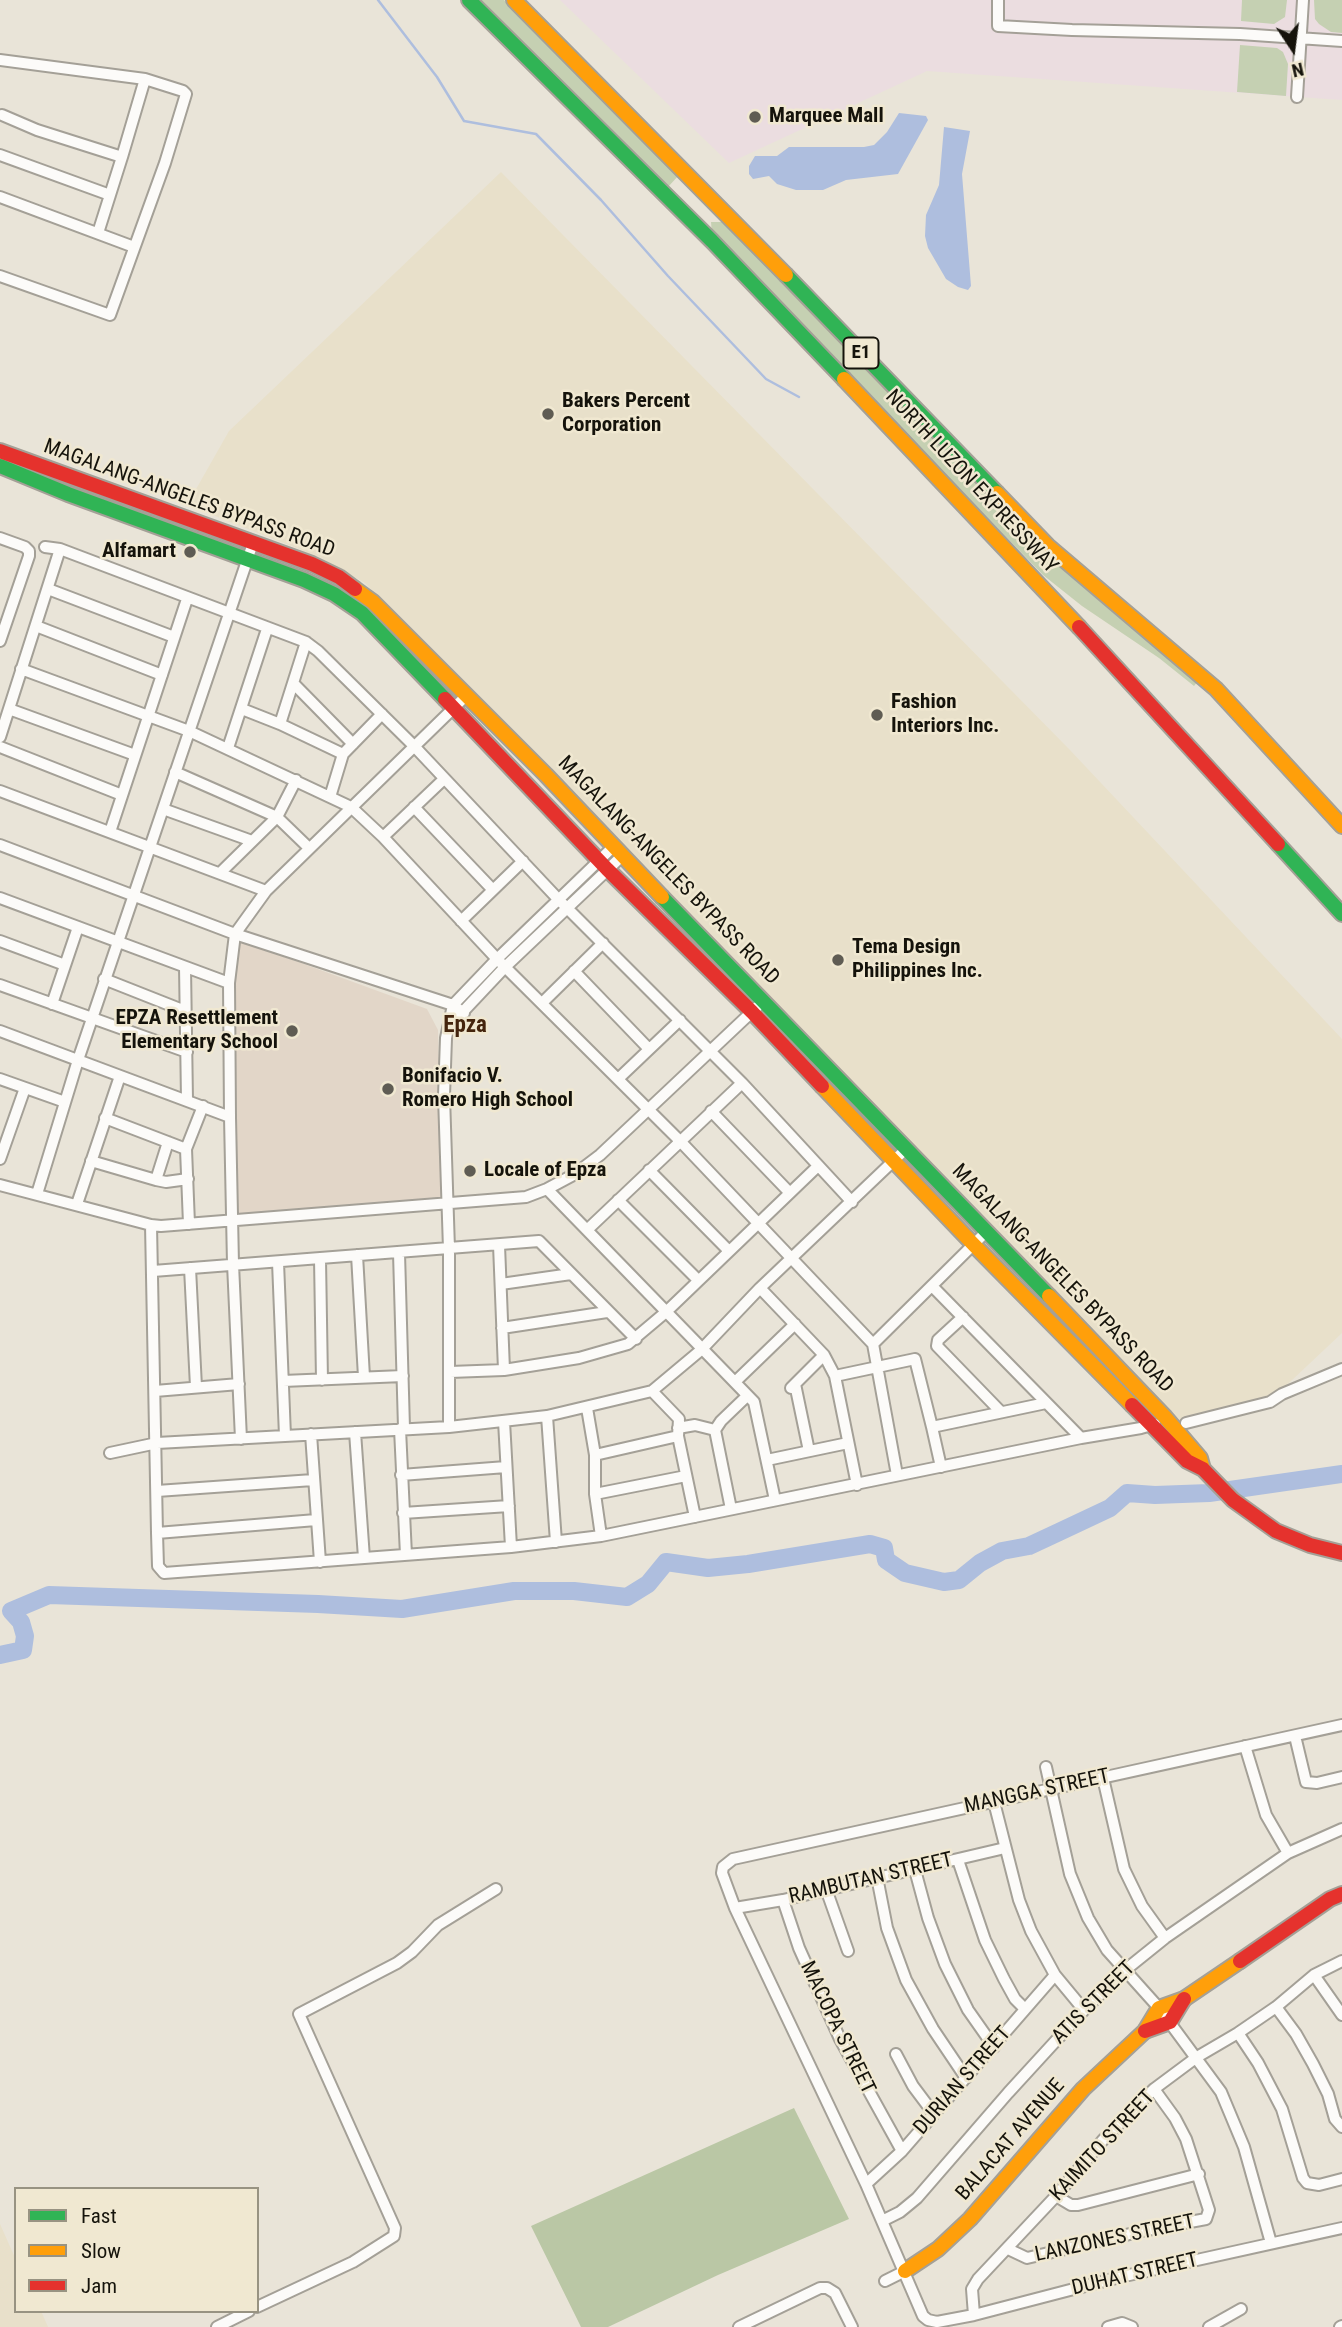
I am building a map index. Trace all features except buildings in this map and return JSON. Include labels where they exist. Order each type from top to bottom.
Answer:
[{"type":"main road","name":"NORTH LUZON EXPRESSWAY","points":[[469,0],[728,257],[886,422],[1342,914]]},
{"type":"main road","name":"NORTH LUZON EXPRESSWAY","points":[[514,0],[820,309],[1048,546],[1216,689],[1342,826]]},
{"type":"main road","name":"MAGALANG-ANGELES BYPASS ROAD","points":[[0,451],[318,567],[357,589],[467,695],[764,999],[1165,1417],[1200,1458],[1206,1471],[1233,1500],[1276,1531],[1310,1545],[1342,1553]]},
{"type":"main road","name":"MAGALANG-ANGELES BYPASS ROAD","points":[[0,466],[68,494],[304,580],[346,601],[377,627],[603,864],[752,1012],[893,1162],[1152,1426],[1187,1461],[1206,1471]]},
{"type":"main road","points":[[1159,2008],[1184,1999],[1330,1899],[1342,1894]]},
{"type":"main road","points":[[1170,2022],[1184,1999]]},
{"type":"main road","name":"BALACAT AVENUE","points":[[905,2271],[938,2249],[970,2219],[1083,2089],[1145,2031],[1159,2008]]},
{"type":"main road","name":"BALACAT AVENUE","points":[[1145,2031],[1170,2022]]},
{"type":"street","points":[[998,0],[998,26],[1240,34],[1342,41]]},
{"type":"street","points":[[1297,97],[1303,0]]},
{"type":"street","points":[[0,60],[145,79],[186,94],[165,163],[110,315],[0,276]]},
{"type":"street","points":[[98,233],[145,79]]},
{"type":"street","points":[[2,115],[37,131],[122,157]]},
{"type":"street","points":[[0,155],[110,195]]},
{"type":"street","points":[[0,197],[134,247]]},
{"type":"street","points":[[0,538],[29,551],[0,640]]},
{"type":"street","points":[[37,1194],[104,979],[253,544]]},
{"type":"street","points":[[45,547],[60,549],[306,642],[413,745],[563,904],[742,1083],[852,1202]]},
{"type":"street","points":[[0,737],[60,549]]},
{"type":"street","points":[[48,589],[174,637]]},
{"type":"street","points":[[110,832],[187,599]]},
{"type":"street","points":[[0,600],[12,604]]},
{"type":"street","points":[[36,626],[162,675]]},
{"type":"street","points":[[228,748],[267,629]]},
{"type":"street","points":[[280,724],[306,642]]},
{"type":"street","points":[[21,668],[189,731],[351,807],[383,837],[501,963],[680,1141],[873,1344],[897,1475]]},
{"type":"street","points":[[294,684],[353,744]]},
{"type":"street","points":[[242,1439],[233,1264],[230,1117],[229,983],[234,934],[266,891],[467,695]]},
{"type":"street","points":[[9,709],[135,755]]},
{"type":"street","points":[[242,709],[343,754]]},
{"type":"street","points":[[330,797],[343,754],[382,715]]},
{"type":"street","points":[[0,747],[122,795]]},
{"type":"street","points":[[175,772],[277,817],[309,848]]},
{"type":"street","points":[[383,837],[444,779]]},
{"type":"street","points":[[220,873],[277,817],[296,780]]},
{"type":"street","points":[[0,791],[266,891]]},
{"type":"street","points":[[414,807],[493,890]]},
{"type":"street","points":[[163,808],[252,841]]},
{"type":"street","points":[[0,845],[234,934],[453,1005],[464,1013]]},
{"type":"street","points":[[449,1427],[449,1249],[444,1096],[446,1038],[453,1005],[618,851]]},
{"type":"street","points":[[461,921],[523,861]]},
{"type":"street","points":[[0,898],[229,983]]},
{"type":"street","points":[[52,1004],[78,927]]},
{"type":"street","points":[[0,941],[65,965]]},
{"type":"street","points":[[542,1003],[603,943]]},
{"type":"street","points":[[449,1022],[464,1013],[501,963]]},
{"type":"street","points":[[184,967],[187,1100]]},
{"type":"street","points":[[574,971],[649,1049]]},
{"type":"street","points":[[104,979],[185,1010]]},
{"type":"street","points":[[0,985],[187,1052]]},
{"type":"street","points":[[0,1185],[151,1226],[503,1200],[526,1196],[547,1189],[575,1174],[600,1155],[764,999]]},
{"type":"street","points":[[618,1079],[680,1020]]},
{"type":"street","points":[[0,1031],[230,1117]]},
{"type":"street","points":[[77,1204],[120,1076]]},
{"type":"street","points":[[0,1079],[65,1102]]},
{"type":"street","points":[[587,1230],[742,1083]]},
{"type":"street","points":[[0,1159],[24,1088]]},
{"type":"street","points":[[189,1224],[186,1149],[203,1106]]},
{"type":"street","points":[[711,1111],[789,1192]]},
{"type":"street","points":[[105,1118],[186,1149]]},
{"type":"street","points":[[0,1122],[11,1126]]},
{"type":"street","points":[[156,1180],[168,1142]]},
{"type":"street","points":[[110,1453],[157,1443],[449,1427],[504,1421],[587,1408],[652,1391],[701,1350],[760,1288],[907,1148]]},
{"type":"street","points":[[91,1161],[166,1182],[188,1179]]},
{"type":"street","points":[[450,1372],[504,1370],[579,1358],[604,1352],[636,1339],[818,1166]]},
{"type":"street","points":[[649,1170],[729,1251]]},
{"type":"street","points":[[547,1189],[735,1382],[757,1408],[775,1500]]},
{"type":"street","points":[[618,1200],[698,1280]]},
{"type":"street","points":[[151,1226],[157,1533],[159,1566],[163,1573],[511,1547],[601,1536],[1081,1438],[1152,1426],[1165,1417]]},
{"type":"street","points":[[873,1344],[986,1232]]},
{"type":"street","points":[[153,1271],[539,1241],[636,1339]]},
{"type":"street","points":[[499,1245],[504,1370]]},
{"type":"street","points":[[399,1252],[403,1376],[401,1475],[406,1555]]},
{"type":"street","points":[[357,1255],[364,1377]]},
{"type":"street","points":[[320,1259],[322,1380]]},
{"type":"street","points":[[278,1262],[285,1436]]},
{"type":"street","points":[[190,1268],[195,1387]]},
{"type":"street","points":[[501,1284],[571,1274]]},
{"type":"street","points":[[933,1287],[1081,1438]]},
{"type":"street","points":[[760,1288],[824,1355],[835,1376],[857,1485]]},
{"type":"street","points":[[502,1328],[607,1312]]},
{"type":"street","points":[[963,1317],[938,1340],[937,1346],[1001,1412]]},
{"type":"street","points":[[735,1382],[795,1324]]},
{"type":"street","points":[[809,1451],[792,1387],[824,1355]]},
{"type":"street","points":[[835,1376],[915,1359],[941,1467]]},
{"type":"street","points":[[1186,1423],[1270,1402],[1282,1394],[1342,1369]]},
{"type":"street","points":[[283,1381],[403,1376]]},
{"type":"street","points":[[155,1391],[239,1384]]},
{"type":"street","points":[[652,1391],[678,1417],[678,1432],[695,1517]]},
{"type":"street","points":[[732,1510],[715,1430],[747,1396]]},
{"type":"street","points":[[932,1427],[1046,1403]]},
{"type":"street","points":[[587,1408],[595,1455],[595,1494],[601,1536]]},
{"type":"street","points":[[547,1416],[555,1542]]},
{"type":"street","points":[[504,1421],[511,1547]]},
{"type":"street","points":[[595,1455],[695,1425],[715,1430]]},
{"type":"street","points":[[355,1432],[364,1558]]},
{"type":"street","points":[[311,1434],[320,1562]]},
{"type":"street","points":[[766,1460],[848,1443]]},
{"type":"street","points":[[401,1475],[506,1467]]},
{"type":"street","points":[[595,1494],[686,1476]]},
{"type":"street","points":[[157,1491],[313,1480]]},
{"type":"street","points":[[403,1513],[509,1506]]},
{"type":"street","points":[[157,1533],[316,1520]]},
{"type":"street","name":"MANGGA STREET","points":[[735,1908],[722,1873],[723,1867],[733,1858],[1342,1725]]},
{"type":"street","points":[[1295,1736],[1306,1782],[1317,1783],[1342,1777]]},
{"type":"street","points":[[1245,1746],[1266,1815],[1288,1853]]},
{"type":"street","points":[[1046,1767],[1075,1885],[1088,1918],[1107,1951],[1159,2008],[1221,2092],[1235,2122],[1271,2243]]},
{"type":"street","points":[[1103,1779],[1124,1869],[1142,1906],[1165,1938]]},
{"type":"street","points":[[994,1801],[1019,1900],[1031,1931],[1055,1975],[1084,2010]]},
{"type":"street","name":"ATIS STREET","points":[[882,2221],[900,2212],[917,2198],[1008,2092],[1124,1971],[1165,1938],[1288,1853],[1342,1829]]},
{"type":"street","name":"RAMBUTAN STREET","points":[[735,1908],[783,1900],[1005,1848]]},
{"type":"street","points":[[958,1860],[985,1940],[1009,1989],[1025,2009]]},
{"type":"street","points":[[915,1870],[928,1918],[945,1964],[968,2010],[994,2047]]},
{"type":"street","points":[[877,1877],[887,1928],[906,1980],[933,2029],[966,2078]]},
{"type":"street","points":[[259,2306],[352,2262],[394,2236],[395,2228],[299,2014],[397,1963],[438,1925],[496,1889]]},
{"type":"street","points":[[826,1889],[848,1951]]},
{"type":"street","name":"MACOPA STREET","points":[[783,1900],[799,1948],[840,2039],[902,2151]]},
{"type":"street","points":[[735,1908],[905,2271],[885,2281]]},
{"type":"street","name":"KAIMITO STREET","points":[[974,2315],[972,2289],[978,2279],[1056,2196],[1102,2140],[1154,2089],[1197,2057],[1276,2007],[1314,1975],[1342,1961]]},
{"type":"street","name":"DURIAN STREET","points":[[866,2184],[902,2151],[1055,1975]]},
{"type":"street","points":[[1314,1975],[1342,2015]]},
{"type":"street","points":[[1276,2007],[1313,2064],[1328,2094],[1335,2119],[1342,2127]]},
{"type":"street","points":[[1238,2033],[1258,2063],[1282,2109],[1303,2178],[1307,2183],[1319,2185],[1342,2179]]},
{"type":"street","points":[[896,2054],[913,2086],[934,2114]]},
{"type":"street","name":"LANZONES STREET","points":[[1008,2249],[1027,2258],[1206,2219],[1209,2210],[1199,2174],[1175,2118],[1154,2089]]},
{"type":"street","points":[[1056,2196],[1071,2205],[1078,2205],[1199,2174]]},
{"type":"street","name":"DUHAT STREET","points":[[905,2271],[923,2316],[937,2322],[1120,2277],[1342,2228]]},
{"type":"street","points":[[740,2327],[755,2323],[820,2288],[827,2288],[835,2293],[852,2327]]},
{"type":"street","points":[[1209,2327],[1241,2309]]},
{"type":"street","points":[[217,2327],[245,2313]]},
{"type":"street","points":[[1108,2327],[1122,2323],[1132,2327]]},
{"type":"shaded area","points":[[560,0],[1342,0],[1342,100],[927,71],[729,163]]},
{"type":"shaded area","points":[[501,172],[1069,749],[1342,1039],[1342,1333],[1273,1398],[1180,1422],[365,583],[319,557],[187,505],[229,431]]},
{"type":"shaded area","points":[[241,941],[427,1009],[438,1030],[442,1199],[237,1216],[234,943]]},
{"type":"shaded area","points":[[0,2224],[14,2256],[14,2313],[42,2313],[48,2327],[0,2327]]},
{"type":"green space","points":[[479,0],[504,0],[679,175],[668,187]]},
{"type":"green space","points":[[1242,0],[1287,0],[1285,17],[1274,24],[1241,21]]},
{"type":"green space","points":[[1314,0],[1342,0],[1342,33],[1331,32],[1319,24],[1315,19]]},
{"type":"green space","points":[[1240,45],[1277,48],[1283,52],[1288,64],[1286,96],[1237,92]]},
{"type":"green space","points":[[711,222],[726,222],[1199,680],[1194,686],[1043,575],[712,234]]},
{"type":"green space","points":[[794,2108],[849,2219],[718,2275],[608,2327],[581,2327],[531,2226]]},
{"type":"water","points":[[899,113],[926,116],[928,120],[898,174],[846,180],[823,190],[796,190],[777,184],[769,176],[753,179],[749,174],[749,166],[755,156],[777,156],[789,147],[874,145],[887,132]]},
{"type":"water","points":[[944,127],[970,131],[962,174],[971,286],[968,290],[946,279],[928,248],[925,236],[926,215],[939,185]]},
{"type":"waterway","points":[[378,0],[437,77],[464,121],[536,134],[601,200],[668,276],[766,379],[799,397]]},
{"type":"waterway","points":[[0,1655],[23,1650],[25,1636],[21,1622],[11,1611],[49,1595],[402,1609],[514,1591],[574,1591],[627,1597],[648,1584],[666,1562],[708,1568],[870,1544],[884,1548],[886,1560],[905,1573],[944,1582],[959,1580],[980,1563],[1002,1551],[1029,1546],[1110,1508],[1127,1493],[1209,1493],[1342,1474]]},
{"type":"traffic: fast","points":[[469,0],[712,241],[844,379]]},
{"type":"traffic: fast","points":[[786,275],[997,493]]},
{"type":"traffic: fast","points":[[0,466],[68,494],[304,580],[334,594],[362,613],[445,699]]},
{"type":"traffic: fast","points":[[1278,844],[1342,914]]},
{"type":"traffic: fast","points":[[662,897],[1049,1296]]},
{"type":"traffic: slow","points":[[514,0],[786,275]]},
{"type":"traffic: slow","points":[[844,379],[1079,627]]},
{"type":"traffic: slow","points":[[997,493],[1048,546],[1216,689],[1342,826]]},
{"type":"traffic: slow","points":[[355,589],[373,602],[546,775],[662,897]]},
{"type":"traffic: slow","points":[[822,1086],[1132,1405]]},
{"type":"traffic: slow","points":[[1049,1296],[1165,1417],[1200,1458],[1203,1469]]},
{"type":"traffic: slow","points":[[905,2271],[938,2249],[970,2219],[1083,2089],[1145,2031],[1159,2008],[1184,1999],[1240,1961]]},
{"type":"traffic: jam","points":[[0,451],[312,564],[339,577],[355,589]]},
{"type":"traffic: jam","points":[[1079,627],[1278,844]]},
{"type":"traffic: jam","points":[[445,699],[607,869],[752,1012],[822,1086]]},
{"type":"traffic: jam","points":[[1132,1405],[1187,1461],[1203,1469],[1233,1500],[1276,1531],[1310,1545],[1342,1553]]},
{"type":"traffic: jam","points":[[1240,1961],[1330,1899],[1342,1894]]},
{"type":"traffic: jam","points":[[1145,2031],[1170,2022],[1184,1999]]},
{"type":"place","name":"Marquee Mall","points":[[755,117]]},
{"type":"place","name":"Bakers Percent Corporation","points":[[548,414]]},
{"type":"place","name":"Alfamart","points":[[190,552]]},
{"type":"place","name":"Fashion Interiors Inc.","points":[[877,715]]},
{"type":"place","name":"Tema Design Philippines Inc.","points":[[838,960]]},
{"type":"place","name":"EPZA Resettlement Elementary School","points":[[292,1031]]},
{"type":"place","name":"Bonifacio V. Romero High School","points":[[388,1089]]},
{"type":"place","name":"Locale of Epza","points":[[470,1171]]},
{"type":"district","name":"Epza","points":[[465,1026]]}]
